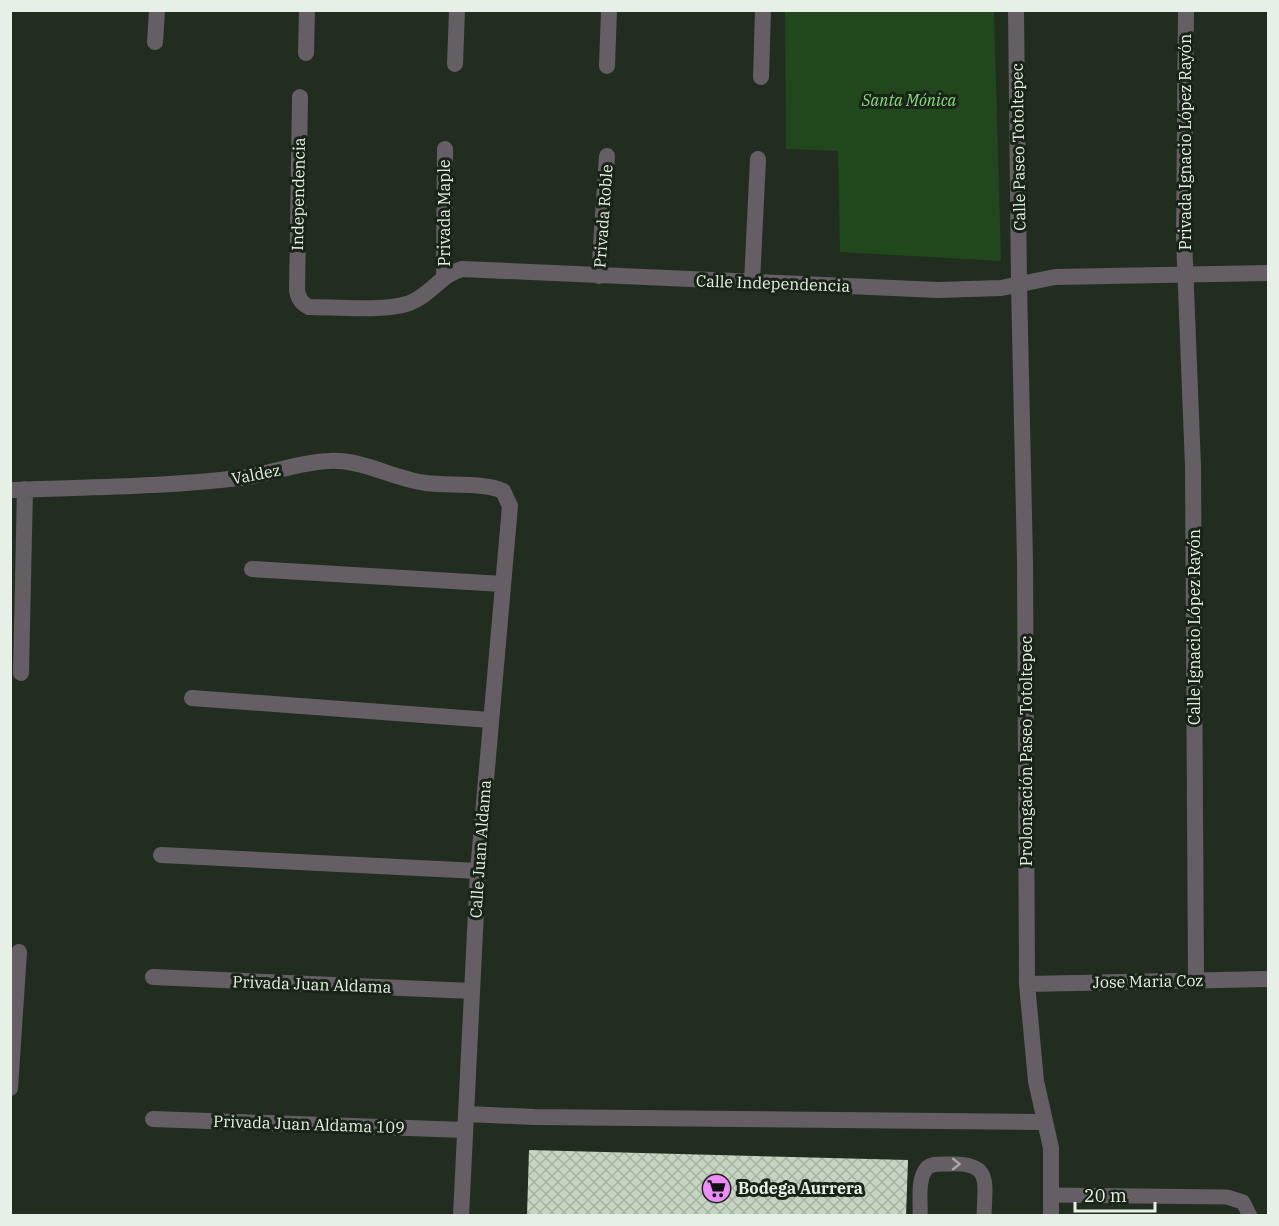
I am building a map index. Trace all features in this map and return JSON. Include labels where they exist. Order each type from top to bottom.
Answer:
[{"type":"street","points":[[155,42],[157,10]]},
{"type":"street","points":[[306,53],[307,10]]},
{"type":"street","points":[[455,64],[457,10]]},
{"type":"street","points":[[608,66],[609,10]]},
{"type":"street","points":[[760,77],[763,10]]},
{"type":"street","name":"Calle Paseo Totoltepec","points":[[1016,10],[1019,284]]},
{"type":"street","name":"Privada Ignacio López Rayón","points":[[1185,274],[1186,10]]},
{"type":"street","name":"Independencia","points":[[297,291],[300,97]]},
{"type":"street","name":"Privada Maple","points":[[444,278],[445,149]]},
{"type":"street","name":"Privada Roble","points":[[599,276],[608,156]]},
{"type":"street","points":[[752,282],[758,159]]},
{"type":"street","name":"Calle Independencia","points":[[297,291],[303,304],[309,307],[401,306],[415,301],[452,272],[462,269],[938,290],[1001,288],[1055,277],[1269,273]]},
{"type":"street","name":"Calle Ignacio López Rayón","points":[[1185,274],[1191,374],[1193,466],[1196,980]]},
{"type":"street","name":"Prolongación Paseo Totoltepec","points":[[1019,284],[1025,561],[1028,984],[1036,1081],[1051,1148],[1051,1215]]},
{"type":"street","name":"Valdez","points":[[18,489],[192,483],[246,478],[291,466],[329,461],[357,463],[408,481],[497,489]]},
{"type":"street","points":[[18,489],[21,673]]},
{"type":"street","name":"Calle Juan Aldama","points":[[461,1215],[478,871],[510,506],[503,491],[497,489]]},
{"type":"street","points":[[252,569],[503,584]]},
{"type":"street","points":[[192,698],[490,720]]},
{"type":"street","points":[[161,855],[478,871]]},
{"type":"street","points":[[10,1088],[19,952]]},
{"type":"street","name":"Privada Juan Aldama","points":[[153,977],[471,991]]},
{"type":"street","name":"Jose Maria Coz","points":[[1028,984],[1269,979]]},
{"type":"street","name":"Privada Juan Aldama 109","points":[[153,1119],[466,1122],[534,1117],[1044,1122]]},
{"type":"lane","points":[[921,1215],[921,1186],[924,1171],[934,1164],[962,1163],[974,1166],[980,1171],[985,1181],[984,1215]]},
{"type":"lane","points":[[1052,1195],[1227,1197],[1242,1202],[1250,1215]]},
{"type":"green space","name":"Santa Mónica","points":[[785,11],[994,11],[1001,261],[840,252],[838,151],[786,149]]},
{"type":"building","name":"Bodega Aurrera","points":[[529,1150],[908,1160],[906,1216],[527,1216]]},
{"type":"place","name":"Bodega Aurrera","points":[[717,1188]]}]
